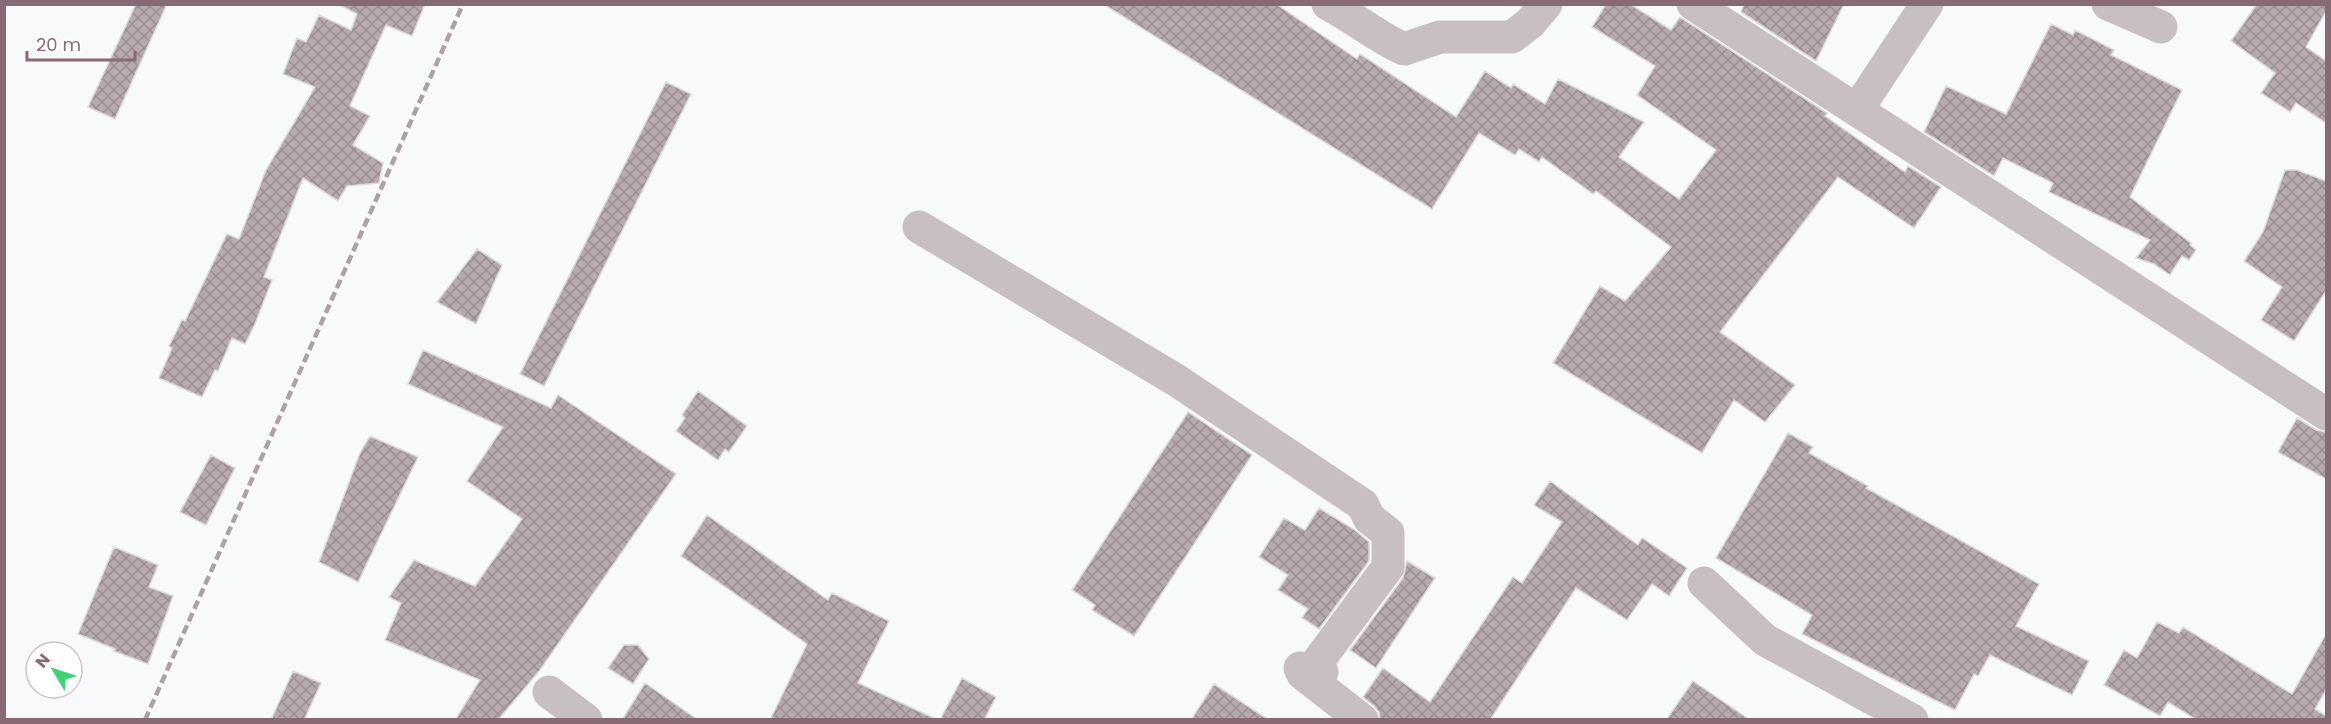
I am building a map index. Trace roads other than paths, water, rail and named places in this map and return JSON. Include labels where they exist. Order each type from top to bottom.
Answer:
[{"type":"street","points":[[1328,4],[1351,16],[1379,38],[1404,49],[1440,37],[1512,37],[1530,23],[1546,4]]},
{"type":"street","points":[[1693,4],[2326,414]]},
{"type":"street","points":[[1857,110],[1927,4]]},
{"type":"street","points":[[2108,4],[2161,27]]},
{"type":"street","points":[[919,227],[1176,380],[1363,505],[1370,518],[1388,533],[1388,567],[1316,664],[1322,672],[1300,668],[1302,674],[1362,720]]},
{"type":"street","points":[[1704,583],[1765,640],[1912,720]]},
{"type":"street","points":[[549,692],[586,720]]},
{"type":"railway","points":[[145,720],[463,4]]}]
